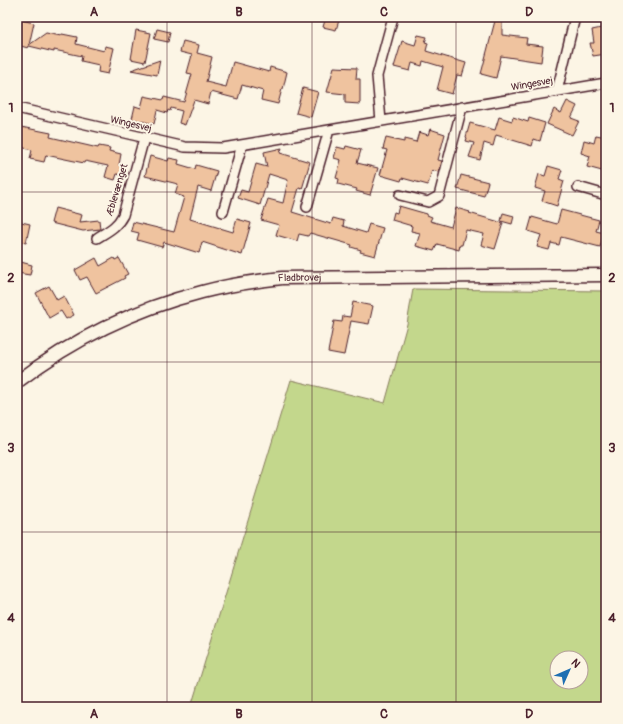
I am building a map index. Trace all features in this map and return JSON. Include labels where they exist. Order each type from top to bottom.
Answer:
[{"type":"main road","name":"Fladbrovej","points":[[17,382],[69,347],[135,314],[202,292],[241,283],[282,278],[606,275]]},
{"type":"street","points":[[381,121],[377,76],[394,17]]},
{"type":"street","points":[[557,91],[575,17]]},
{"type":"street","name":"Wingesvej","points":[[17,108],[186,147],[223,148],[606,83]]},
{"type":"street","points":[[400,195],[428,202],[439,196],[462,107]]},
{"type":"street","points":[[307,207],[329,130]]},
{"type":"street","name":"Æblevænget","points":[[97,238],[117,226],[123,215],[144,138]]},
{"type":"street","points":[[223,212],[242,145]]},
{"type":"street","points":[[578,187],[606,195]]},
{"type":"green space","points":[[413,289],[606,291],[606,707],[191,707],[291,380],[385,403],[407,324]]},
{"type":"building","points":[[326,17],[340,17],[336,30],[323,27]]},
{"type":"building","points":[[496,17],[502,17],[502,35],[527,38],[526,44],[543,46],[541,62],[501,56],[496,78],[481,74]]},
{"type":"building","points":[[21,20],[34,23],[29,45],[46,33],[77,37],[76,44],[104,51],[105,46],[114,48],[108,74],[98,72],[99,65],[81,61],[82,56],[54,50],[54,52],[29,46],[28,48],[17,45],[17,28],[19,28]]},
{"type":"building","points":[[606,27],[606,54],[593,56],[590,43],[594,43],[592,30]]},
{"type":"building","points":[[157,29],[170,32],[168,42],[154,39]]},
{"type":"building","points":[[136,30],[151,33],[145,62],[131,59]]},
{"type":"building","points":[[418,35],[427,37],[425,42],[428,43],[426,51],[466,63],[462,76],[457,75],[452,94],[437,90],[443,67],[423,61],[422,66],[412,63],[410,71],[394,67],[402,41],[415,45]]},
{"type":"building","points":[[183,41],[199,45],[197,53],[212,57],[206,82],[226,87],[233,62],[269,72],[270,67],[287,72],[278,104],[261,100],[263,91],[242,85],[238,99],[211,92],[208,104],[194,100],[185,125],[179,123],[182,111],[171,108],[167,113],[157,110],[154,124],[132,119],[135,106],[141,108],[144,96],[163,100],[164,97],[184,102],[192,74],[187,73],[192,55],[180,52]]},
{"type":"building","points":[[160,60],[157,75],[131,70]]},
{"type":"building","points":[[334,67],[357,68],[356,79],[360,79],[360,104],[345,103],[345,94],[327,92]]},
{"type":"building","points":[[303,88],[318,92],[311,117],[296,113]]},
{"type":"building","points":[[567,101],[577,106],[571,118],[579,121],[572,135],[547,124],[554,109],[561,113]]},
{"type":"building","points":[[499,117],[512,121],[513,117],[528,122],[529,118],[545,123],[540,141],[534,139],[532,146],[496,135],[493,146],[484,143],[480,160],[469,157],[474,143],[466,141],[470,123],[495,130]]},
{"type":"building","points":[[21,127],[51,133],[50,137],[98,148],[99,146],[110,148],[109,151],[121,154],[119,165],[124,166],[122,175],[117,174],[115,180],[105,177],[108,166],[85,161],[84,163],[46,155],[44,162],[30,159],[32,150],[17,146]]},
{"type":"building","points":[[430,129],[445,134],[438,160],[442,161],[439,172],[432,170],[428,185],[402,178],[401,181],[380,175],[387,150],[383,149],[386,138],[404,142],[404,139],[416,142],[419,132],[428,135]]},
{"type":"building","points":[[596,135],[606,137],[606,157],[602,171],[587,167],[590,156],[581,153],[584,140],[594,143]]},
{"type":"building","points":[[346,146],[361,150],[357,163],[378,168],[370,195],[356,191],[357,189],[338,184],[339,179],[336,178],[341,160],[334,158],[337,147],[345,149]]},
{"type":"building","points":[[282,148],[280,153],[310,162],[302,189],[299,188],[292,212],[331,224],[333,218],[344,221],[343,226],[366,233],[369,224],[383,228],[375,256],[360,252],[361,250],[351,247],[352,245],[310,233],[308,236],[299,234],[297,241],[276,235],[279,225],[261,220],[268,199],[283,203],[288,180],[269,174],[260,205],[238,198],[241,190],[248,192],[256,164],[267,167],[264,152]]},
{"type":"building","points":[[150,156],[168,161],[169,158],[179,160],[178,164],[195,169],[196,165],[217,171],[211,191],[198,187],[190,219],[233,232],[237,219],[251,223],[242,255],[202,242],[199,253],[164,242],[162,247],[137,240],[139,233],[131,231],[133,222],[174,232],[184,197],[175,194],[178,184],[145,176]]},
{"type":"building","points":[[548,166],[562,170],[559,179],[564,181],[557,206],[542,201],[545,191],[535,188],[539,174],[545,176]]},
{"type":"building","points":[[461,175],[488,182],[484,196],[457,189]]},
{"type":"building","points":[[399,206],[427,214],[432,217],[430,221],[451,227],[456,208],[503,223],[495,249],[481,245],[484,234],[466,230],[459,250],[437,244],[434,251],[416,246],[420,233],[411,231],[412,226],[392,220],[394,212],[397,213]]},
{"type":"building","points":[[55,208],[82,215],[80,222],[99,220],[100,229],[83,231],[51,223]]},
{"type":"building","points":[[561,210],[599,220],[596,231],[604,233],[600,247],[561,237],[559,245],[551,243],[549,250],[537,247],[541,235],[528,231],[532,217],[557,224]]},
{"type":"building","points":[[503,213],[514,216],[512,224],[501,221]]},
{"type":"building","points":[[17,221],[30,224],[26,243],[17,241]]},
{"type":"building","points":[[96,258],[100,266],[114,258],[115,260],[119,258],[128,274],[124,276],[125,278],[96,293],[87,277],[80,280],[75,270]]},
{"type":"building","points":[[17,261],[32,265],[30,275],[17,273]]},
{"type":"building","points":[[49,286],[57,300],[64,296],[74,315],[66,319],[61,311],[49,318],[36,293]]},
{"type":"building","points":[[353,302],[373,306],[369,324],[351,321],[344,355],[328,352],[334,321],[342,322],[343,316],[350,317]]}]
